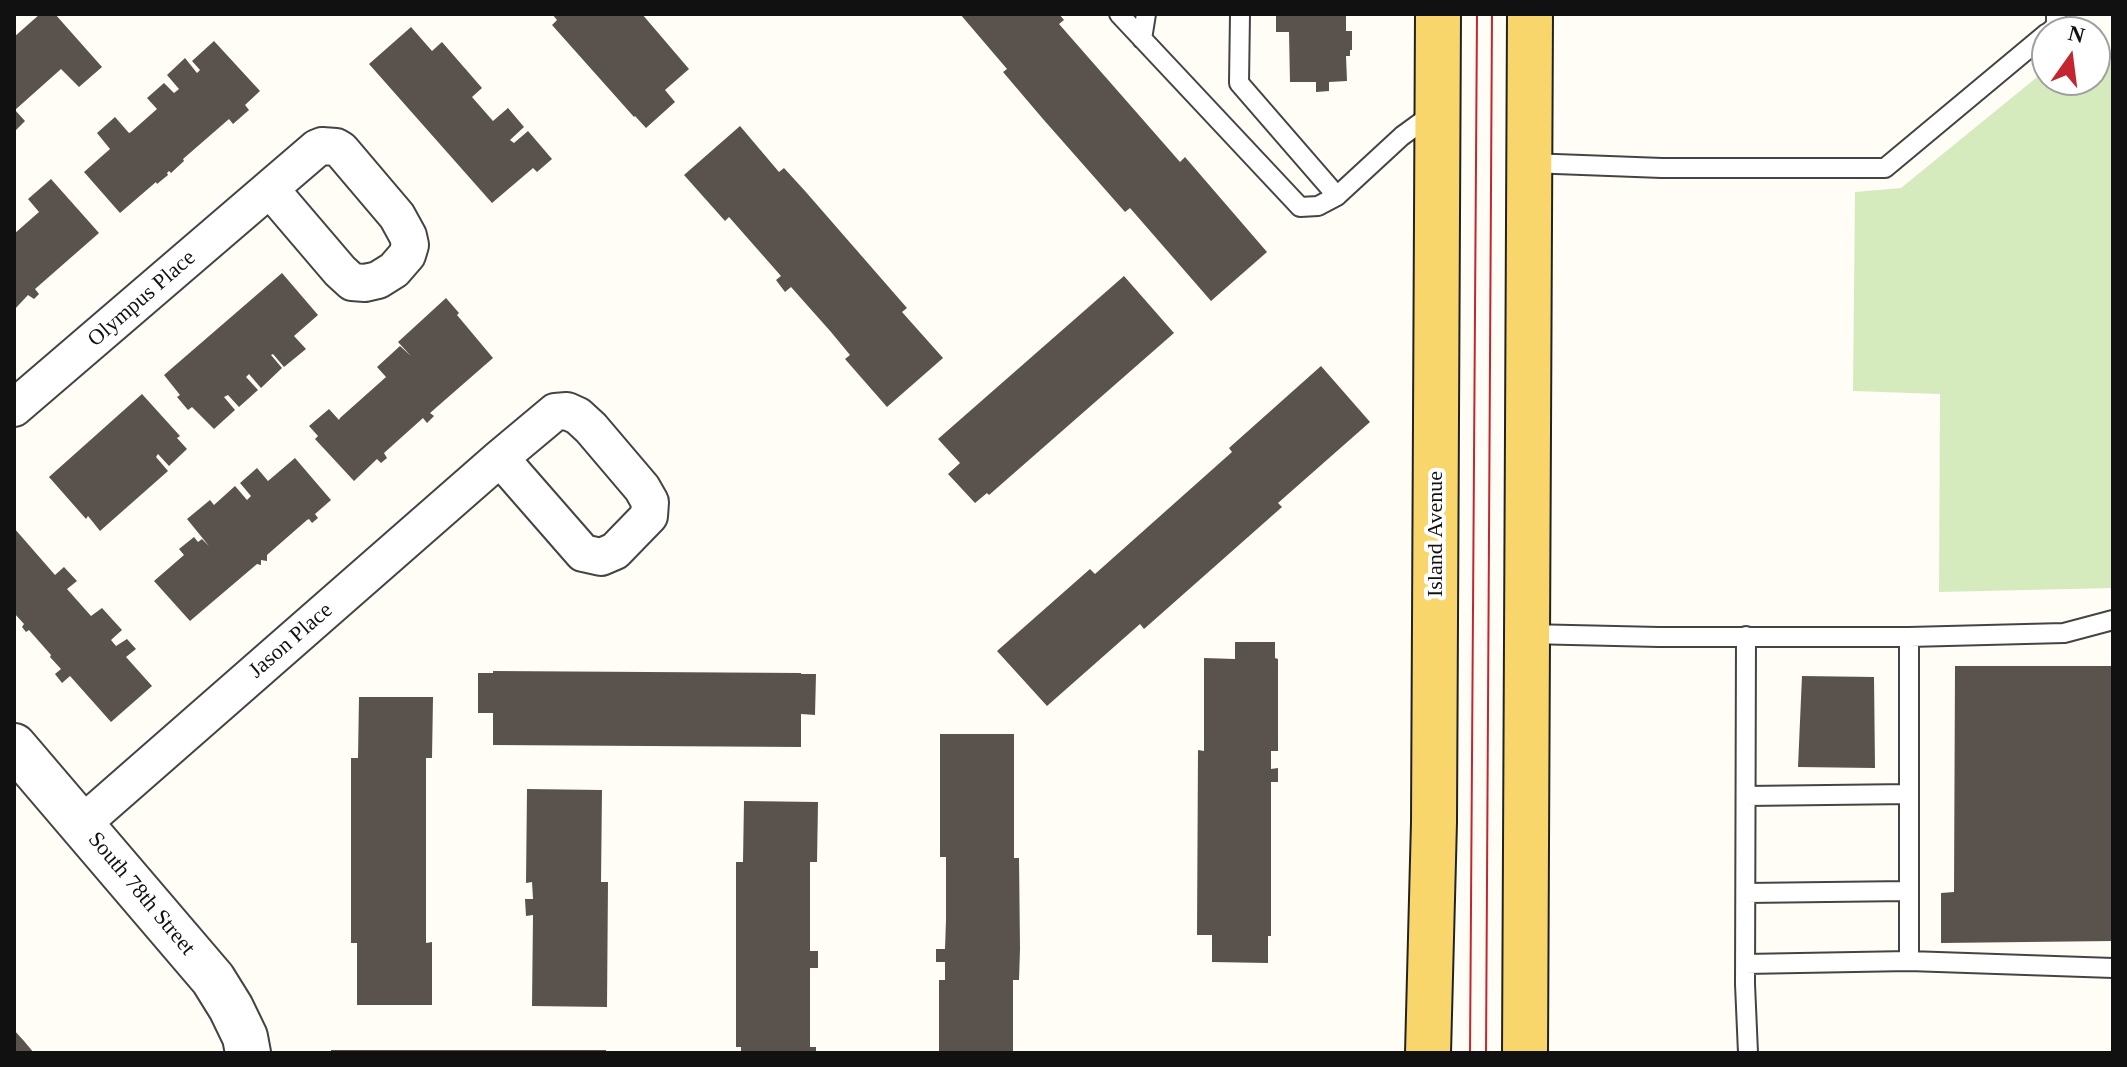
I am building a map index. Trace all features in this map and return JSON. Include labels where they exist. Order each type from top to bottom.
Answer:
[{"type":"main road","name":"Island Avenue","points":[[1428,1053],[1434,806],[1438,14]]},
{"type":"main road","points":[[1525,1053],[1530,14]]},
{"type":"street","name":"Olympus Place","points":[[14,408],[270,189]]},
{"type":"street","name":"Jason Place","points":[[82,824],[500,458]]},
{"type":"street","name":"South 78th Street","points":[[16,753],[82,824],[213,979],[245,1037],[248,1053]]},
{"type":"lane","points":[[1119,14],[1300,207],[1318,206],[1337,196],[1402,136],[1438,111]]},
{"type":"lane","points":[[1142,39],[1146,14]]},
{"type":"lane","points":[[1240,14],[1239,83],[1337,196]]},
{"type":"lane","points":[[1529,163],[1662,168],[1885,168],[2031,47]]},
{"type":"lane","points":[[1527,634],[1909,637],[2064,633],[2113,620]]},
{"type":"lane","points":[[1746,636],[1745,964],[1748,1053]]},
{"type":"lane","points":[[1909,637],[1909,961]]},
{"type":"lane","points":[[1746,796],[1909,794]]},
{"type":"lane","points":[[1746,893],[1908,891]]},
{"type":"lane","points":[[1745,964],[1909,961],[2113,968]]},
{"type":"green space","points":[[2111,63],[2113,588],[1939,592],[1940,394],[1853,391],[1855,192],[1901,188],[2031,82],[2031,96],[2111,96]]},
{"type":"building","points":[[40,14],[55,14],[102,67],[79,87],[61,69],[15,110],[25,121],[14,132],[14,37]]},
{"type":"building","points":[[552,14],[642,14],[689,69],[665,90],[675,102],[646,128],[552,25],[557,20]]},
{"type":"building","points":[[960,14],[1059,14],[1064,20],[1059,24],[1180,162],[1185,157],[1267,252],[1211,301],[1130,208],[1125,212],[1043,119],[1003,72],[1007,69]]},
{"type":"building","points":[[1276,14],[1346,14],[1346,31],[1352,31],[1352,50],[1350,56],[1346,56],[1347,81],[1329,82],[1329,91],[1316,92],[1316,82],[1290,82],[1289,32],[1276,32]]},
{"type":"building","points":[[411,27],[432,51],[442,42],[482,88],[472,97],[493,121],[508,108],[524,127],[510,140],[514,143],[528,131],[552,159],[537,172],[533,168],[492,203],[369,64]]},
{"type":"building","points":[[214,41],[260,91],[245,105],[249,110],[233,124],[229,119],[171,173],[169,171],[120,213],[84,172],[110,149],[97,133],[115,117],[131,132],[157,109],[147,98],[164,83],[174,93],[179,89],[167,75],[185,58],[197,73],[200,70],[192,61]]},
{"type":"building","points":[[740,126],[779,172],[784,168],[805,191],[907,308],[902,312],[943,358],[887,407],[845,359],[850,355],[831,332],[791,287],[785,292],[776,280],[781,276],[729,217],[725,221],[684,175]]},
{"type":"building","points":[[51,179],[99,233],[35,289],[39,294],[34,299],[28,295],[14,310],[14,234],[39,212],[28,199]]},
{"type":"building","points":[[282,273],[318,315],[294,336],[306,349],[284,367],[271,355],[282,368],[261,388],[249,374],[246,377],[258,390],[239,407],[228,395],[224,397],[235,410],[214,429],[192,407],[188,410],[164,375]]},
{"type":"building","points":[[1124,276],[1174,333],[989,495],[987,493],[975,503],[948,474],[960,463],[938,439]]},
{"type":"building","points":[[446,298],[493,358],[430,413],[434,416],[427,423],[423,418],[384,453],[387,458],[381,463],[377,459],[354,481],[315,439],[318,436],[309,426],[329,409],[339,420],[386,377],[377,367],[400,346],[411,356],[398,342]]},
{"type":"building","points":[[1321,366],[1370,422],[1278,503],[1282,507],[1144,629],[1140,624],[1047,706],[997,651],[1090,569],[1095,574],[1232,452],[1229,448]]},
{"type":"building","points":[[142,394],[180,436],[177,438],[187,449],[169,466],[158,454],[156,457],[168,471],[100,531],[49,477]]},
{"type":"building","points":[[295,458],[331,500],[315,514],[318,518],[312,523],[307,520],[267,555],[267,561],[261,560],[261,565],[257,564],[190,621],[154,581],[184,555],[179,549],[194,537],[198,542],[202,539],[209,546],[187,519],[210,500],[214,505],[235,486],[247,500],[251,496],[240,483],[257,468],[268,481]]},
{"type":"building","points":[[14,528],[55,575],[64,567],[77,581],[67,589],[91,616],[102,608],[122,630],[111,640],[116,646],[127,639],[136,649],[126,657],[152,686],[111,722],[70,676],[62,683],[55,674],[61,669],[29,630],[26,632],[22,627],[24,624],[14,613]]},
{"type":"building","points":[[1235,642],[1275,642],[1275,658],[1278,659],[1278,751],[1271,751],[1271,769],[1278,768],[1278,782],[1271,782],[1271,936],[1268,936],[1268,963],[1212,962],[1212,935],[1197,935],[1198,750],[1204,751],[1204,658],[1235,659]]},
{"type":"building","points":[[1955,666],[2113,666],[2113,941],[1941,943],[1941,893],[1954,892]]},
{"type":"building","points":[[478,673],[816,674],[815,715],[801,714],[801,747],[493,745],[493,713],[478,713]]},
{"type":"building","points":[[1802,676],[1874,677],[1875,768],[1798,767]]},
{"type":"building","points":[[359,697],[433,697],[432,758],[426,758],[426,943],[432,942],[432,1005],[357,1005],[357,943],[351,943],[351,758],[358,758]]},
{"type":"building","points":[[940,734],[1014,734],[1014,858],[1019,858],[1020,949],[1019,980],[1013,980],[1013,1053],[939,1053],[939,980],[945,980],[945,962],[936,962],[936,949],[945,949],[946,920],[946,857],[940,857]]},
{"type":"building","points":[[527,789],[602,790],[601,882],[608,882],[607,1007],[532,1006],[533,915],[526,916],[525,899],[533,899],[532,882],[526,883]]},
{"type":"building","points":[[744,801],[818,802],[817,862],[810,862],[810,951],[818,951],[818,968],[810,968],[810,1047],[816,1047],[816,1053],[741,1053],[741,1047],[736,1047],[736,862],[743,862]]},
{"type":"building","points":[[14,1030],[24,1041],[34,1053],[14,1053]]},
{"type":"building","points":[[331,1050],[606,1050],[606,1053],[331,1053]]},
{"type":"tram line","points":[[1470,1053],[1477,14]]},
{"type":"tram line","points":[[1486,1053],[1492,14]]}]
